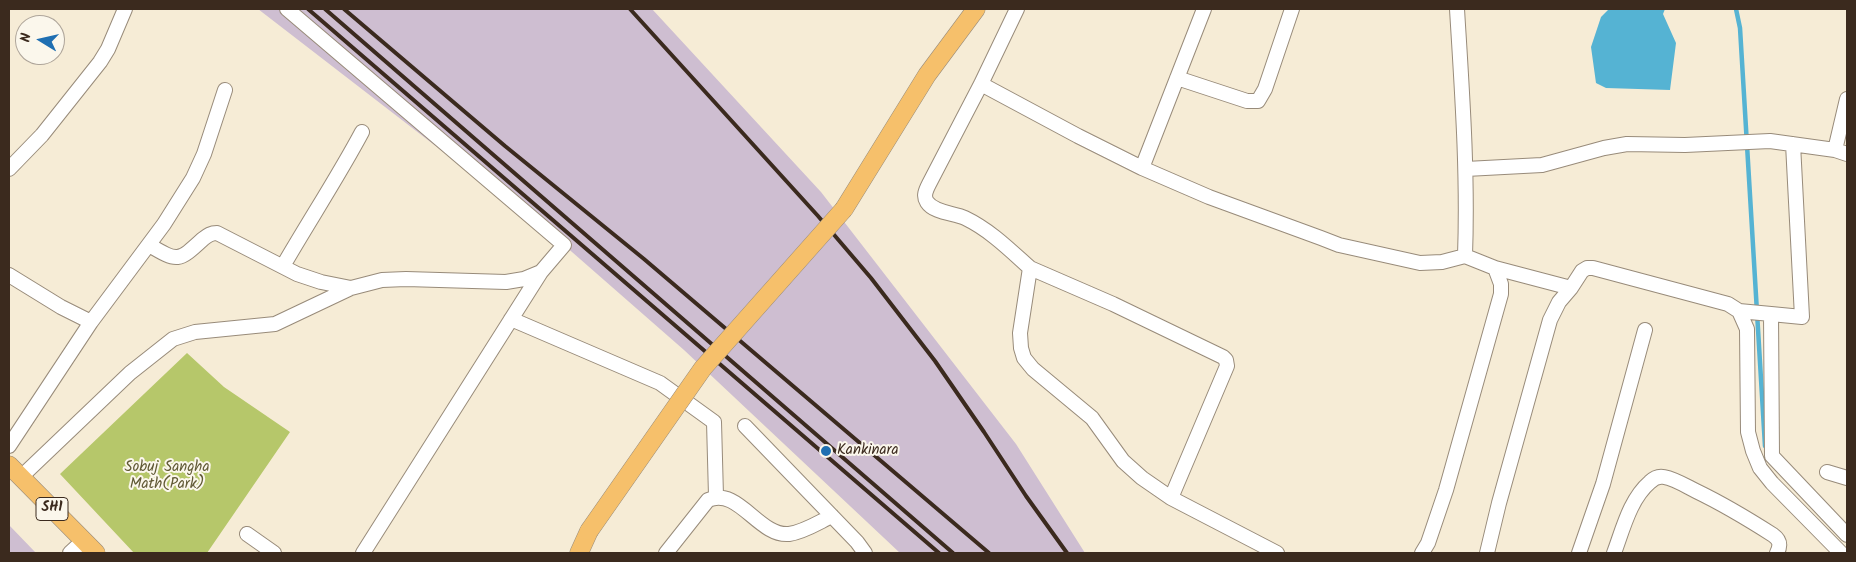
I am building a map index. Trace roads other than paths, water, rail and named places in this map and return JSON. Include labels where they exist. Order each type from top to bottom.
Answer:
[{"type":"main road","points":[[579,553],[589,532],[703,368],[844,209],[928,75],[976,9]]},
{"type":"main road","name":"SH1","points":[[13,473],[96,553]]},
{"type":"street","points":[[9,169],[42,136],[100,62],[108,49],[125,9]]},
{"type":"street","points":[[286,9],[564,245],[540,272],[363,553]]},
{"type":"street","points":[[1017,9],[981,84],[924,194],[926,201],[932,207],[965,218],[978,226],[999,240],[1030,268],[1113,304],[1226,360],[1227,366],[1171,498]]},
{"type":"street","points":[[1142,168],[1204,9]]},
{"type":"street","points":[[1177,78],[1247,101],[1258,101],[1265,89],[1292,9]]},
{"type":"street","points":[[1455,9],[1466,169],[1465,256]]},
{"type":"street","points":[[981,84],[1069,132],[1142,168],[1209,197],[1339,245],[1420,263],[1442,262],[1465,256],[1495,268],[1571,288]]},
{"type":"street","points":[[9,446],[91,322],[164,224],[199,166],[225,90]]},
{"type":"street","points":[[1466,169],[1542,165],[1604,148],[1627,144],[1770,141],[1841,152],[1847,99]]},
{"type":"street","points":[[283,266],[362,132]]},
{"type":"street","points":[[1487,553],[1550,320],[1559,302],[1586,268],[1593,268],[1728,304],[1739,311],[1802,317],[1793,144]]},
{"type":"street","points":[[149,245],[166,255],[179,258],[212,233],[217,233],[309,278],[352,288]]},
{"type":"street","points":[[1030,268],[1020,333],[1024,358],[1033,369],[1092,418],[1124,461],[1142,478],[1171,498],[1276,553]]},
{"type":"street","points":[[1422,553],[1428,543],[1446,490],[1501,294],[1501,284],[1495,268]]},
{"type":"street","points":[[13,473],[130,373],[173,339],[195,332],[276,324],[352,288],[382,280],[506,282],[524,279],[540,272]]},
{"type":"street","points":[[9,275],[46,299],[91,322]]},
{"type":"street","points":[[1739,311],[1747,330],[1748,432],[1760,468],[1772,483],[1841,553]]},
{"type":"street","points":[[1771,314],[1772,456],[1847,535]]},
{"type":"street","points":[[511,319],[660,383],[714,422],[716,496]]},
{"type":"street","points":[[1579,553],[1602,484],[1645,330]]},
{"type":"street","points":[[745,426],[865,553]]},
{"type":"street","points":[[1827,472],[1847,478]]},
{"type":"street","points":[[1614,553],[1630,510],[1640,493],[1651,481],[1660,477],[1667,477],[1735,510],[1773,535],[1780,543],[1777,553]]},
{"type":"street","points":[[666,553],[708,500],[716,496],[727,498],[771,529],[788,534],[800,531],[832,516]]},
{"type":"street","points":[[248,534],[274,553]]},
{"type":"street","points":[[70,553],[83,541]]},
{"type":"water","points":[[1609,9],[1665,9],[1663,14],[1676,43],[1670,90],[1606,88],[1596,83],[1591,47],[1601,17]]},
{"type":"waterway","points":[[1736,9],[1740,28],[1765,446]]},
{"type":"railway","points":[[308,9],[939,553]]},
{"type":"railway","points":[[325,9],[953,553]]},
{"type":"railway","points":[[344,9],[505,146],[644,259],[989,553]]},
{"type":"railway","points":[[630,9],[818,216],[871,278],[935,361],[1067,553]]},
{"type":"place","name":"Kankinara","points":[[826,451]]},
{"type":"park label","name":"Sobuj Sangha Math(Park)","points":[[167,476]]}]
